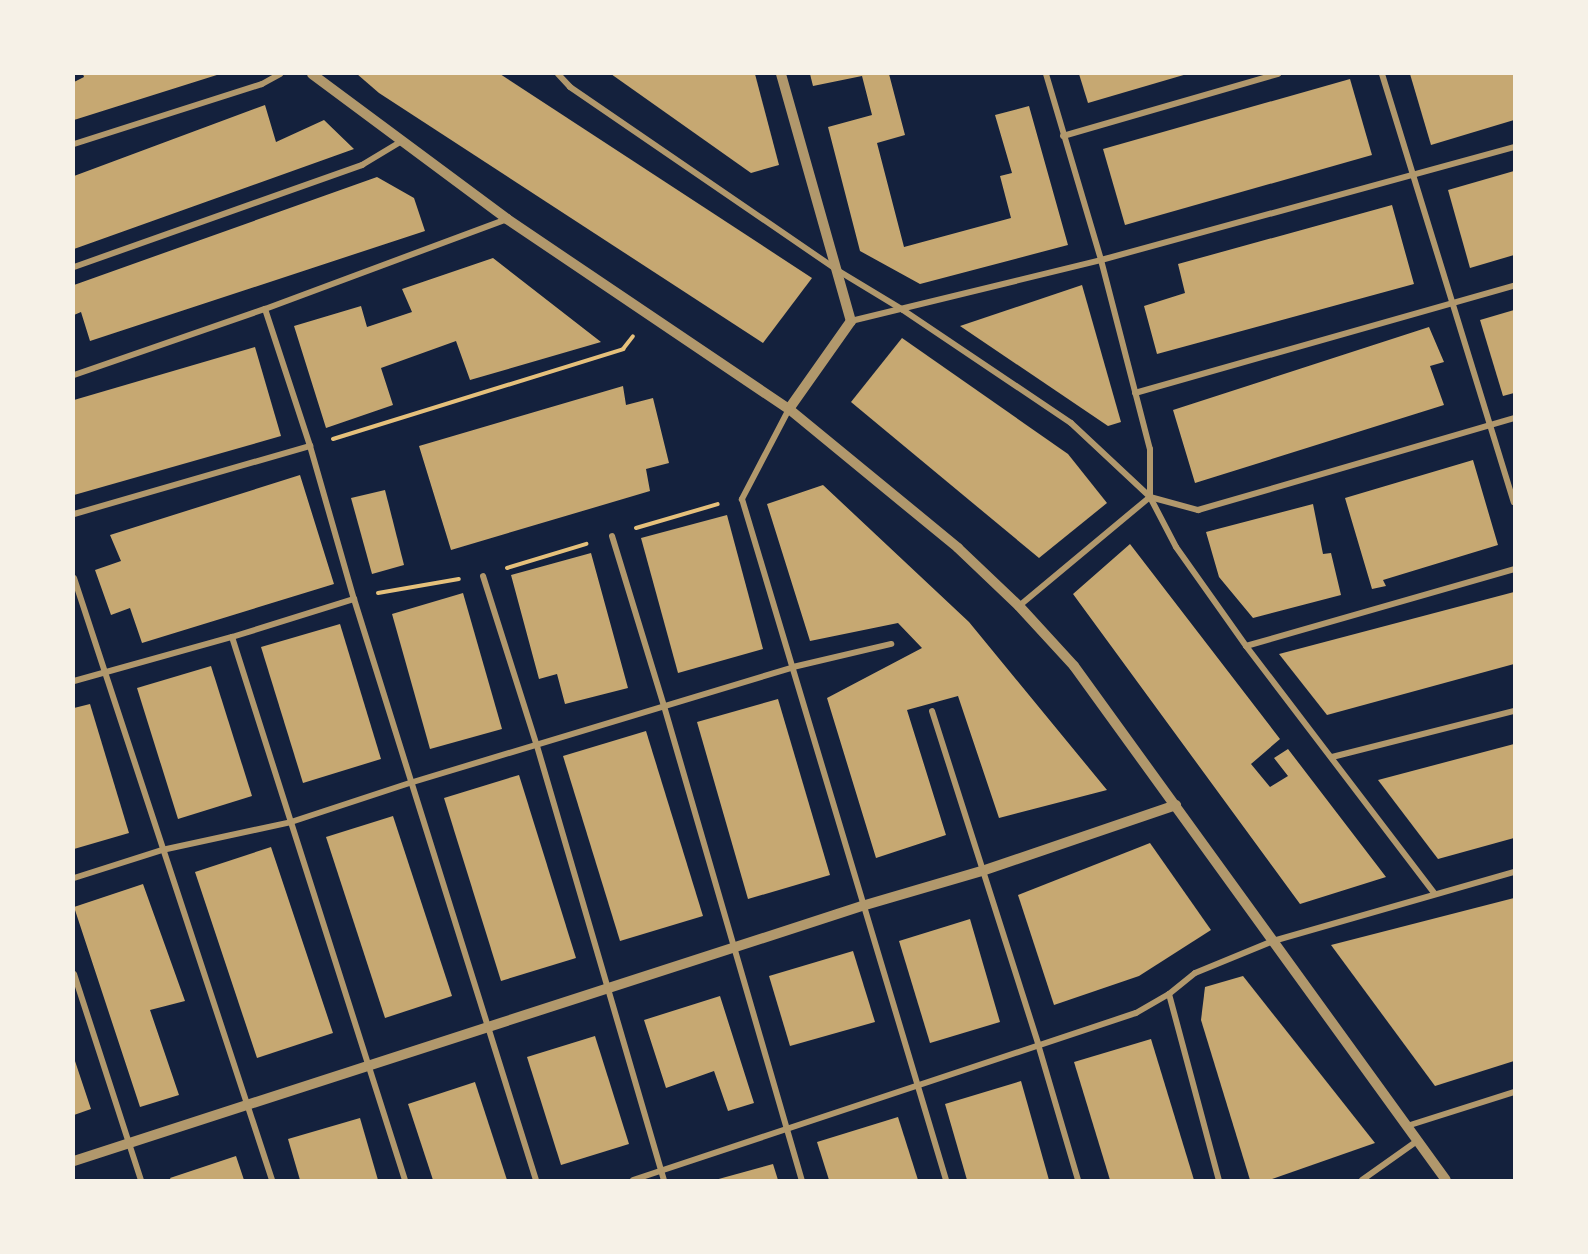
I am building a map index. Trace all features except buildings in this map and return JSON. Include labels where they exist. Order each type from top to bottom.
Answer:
[{"type":"street","points":[[74,144],[262,84],[280,74]]},
{"type":"street","points":[[312,74],[507,219],[649,317],[789,409],[958,548],[1019,606],[1074,666],[1446,1180]]},
{"type":"street","points":[[558,74],[570,87],[837,270],[903,310],[1071,423],[1150,497],[1176,548],[1246,646],[1434,893]]},
{"type":"street","points":[[781,74],[851,321]]},
{"type":"street","points":[[1046,74],[1101,260],[1150,449],[1150,497]]},
{"type":"street","points":[[1063,136],[1278,74]]},
{"type":"street","points":[[1382,74],[1515,502]]},
{"type":"street","points":[[74,267],[362,165],[402,141]]},
{"type":"street","points":[[946,1180],[862,906],[794,667],[742,499],[789,409],[851,321],[1101,260],[1412,173],[1515,147]]},
{"type":"street","points":[[74,375],[265,309],[507,219]]},
{"type":"street","points":[[1135,393],[1515,286]]},
{"type":"street","points":[[265,309],[310,446],[354,599],[536,1180]]},
{"type":"street","points":[[1150,497],[1198,510],[1515,418]]},
{"type":"street","points":[[74,514],[310,446]]},
{"type":"street","points":[[1019,606],[1150,497]]},
{"type":"street","points":[[612,536],[802,1180]]},
{"type":"street","points":[[1246,646],[1515,569]]},
{"type":"street","points":[[483,576],[537,746],[664,1180]]},
{"type":"street","points":[[74,578],[272,1180]]},
{"type":"street","points":[[74,681],[232,637],[354,599]]},
{"type":"street","points":[[232,637],[405,1180]]},
{"type":"street","points":[[74,878],[162,850],[291,822],[412,782],[794,667],[891,644]]},
{"type":"street","points":[[932,711],[1038,1044],[1078,1180]]},
{"type":"street","points":[[1332,757],[1515,711]]},
{"type":"street","points":[[74,1161],[862,906],[982,871],[1176,805]]},
{"type":"street","points":[[633,1180],[1136,1013],[1169,994],[1195,973],[1273,941],[1434,893],[1515,872]]},
{"type":"street","points":[[74,974],[141,1180]]},
{"type":"street","points":[[1169,994],[1219,1180]]},
{"type":"street","points":[[1407,1126],[1515,1092]]},
{"type":"street","points":[[1362,1180],[1417,1141]]},
{"type":"path","points":[[310,446],[623,349],[649,317]]},
{"type":"path","points":[[389,590],[483,576],[703,507]]}]
